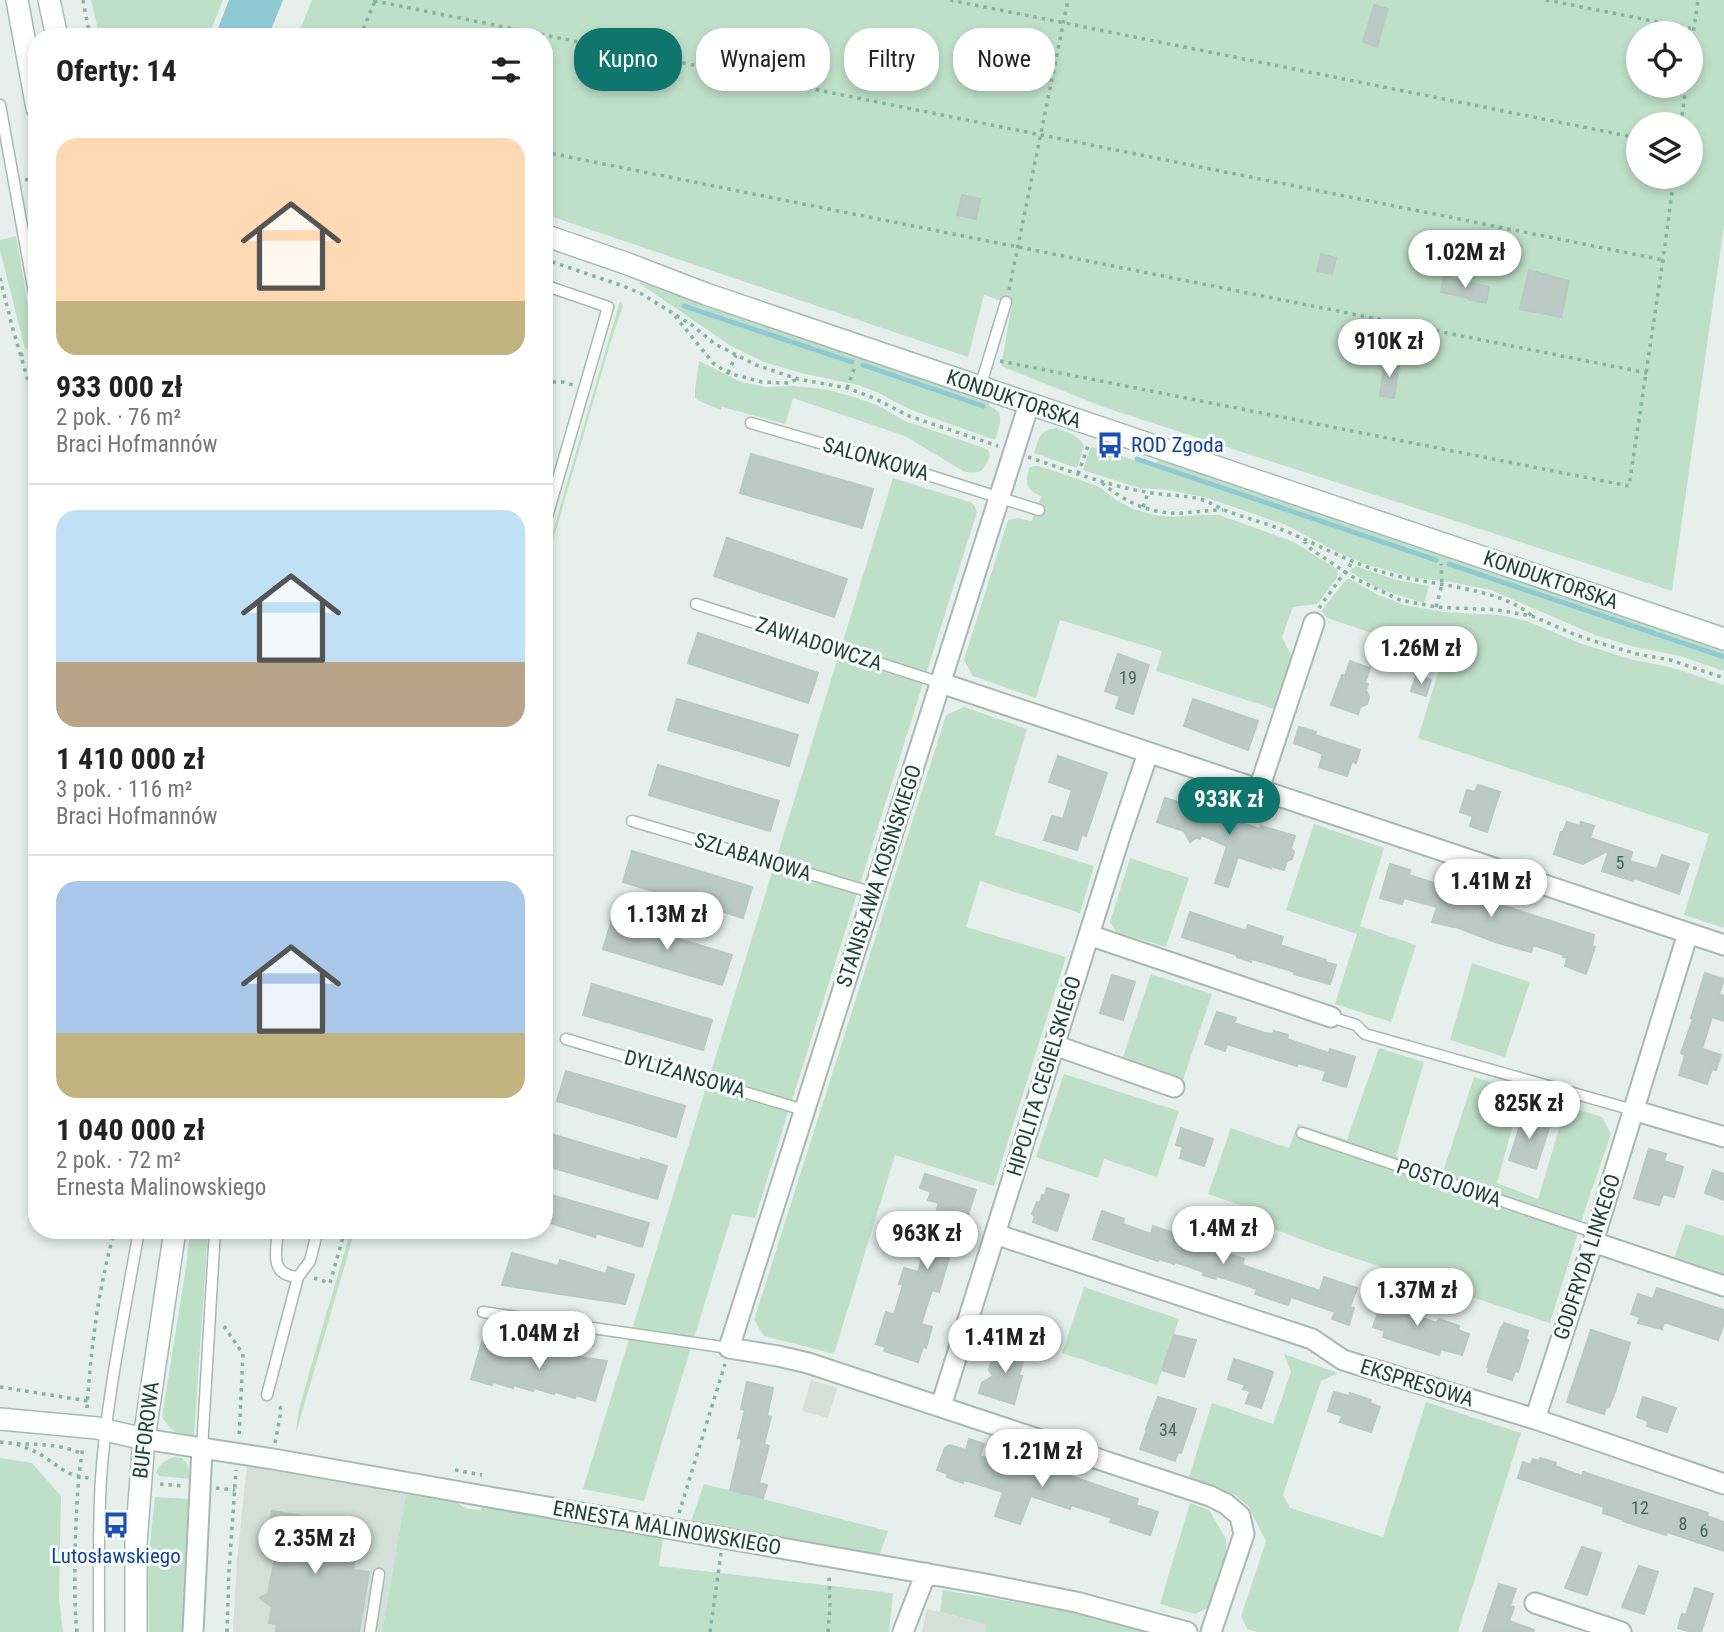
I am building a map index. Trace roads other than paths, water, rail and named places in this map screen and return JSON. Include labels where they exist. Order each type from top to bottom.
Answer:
[{"type":"street","points":[[17,0],[28,59]]},
{"type":"street","points":[[49,0],[55,28]]},
{"type":"street","name":"KONDUKTORSKA","points":[[553,238],[706,294],[1724,639]]},
{"type":"street","name":"STANISŁAWA KOSIŃSKIEGO","points":[[729,1348],[1029,404]]},
{"type":"street","points":[[1259,789],[1314,624]]},
{"type":"street","points":[[941,683],[1724,945]]},
{"type":"street","name":"HIPOLITA CEGIELSKIEGO","points":[[941,1406],[1148,753]]},
{"type":"street","name":"GODFRYDA LINKEGO","points":[[1535,1419],[1595,1238],[1688,933]]},
{"type":"street","points":[[1089,935],[1331,1017]]},
{"type":"street","points":[[1054,1045],[1174,1087]]},
{"type":"street","points":[[1633,1110],[1724,1137]]},
{"type":"street","name":"EKSPRESOWA","points":[[995,1234],[1312,1339],[1343,1360],[1535,1419],[1724,1484]]},
{"type":"street","points":[[1595,1238],[1724,1286]]},
{"type":"street","name":"BUFOROWA","points":[[136,1632],[136,1542],[144,1439],[174,1239]]},
{"type":"street","points":[[729,1348],[808,1363],[1210,1496],[1226,1504],[1240,1516],[1244,1534],[1211,1632]]},
{"type":"street","points":[[0,1419],[79,1425],[144,1439]]},
{"type":"street","name":"ERNESTA MALINOWSKIEGO","points":[[144,1439],[926,1573],[1076,1601],[1187,1632]]},
{"type":"street","points":[[193,1632],[202,1449]]},
{"type":"street","points":[[903,1632],[926,1573]]},
{"type":"street","points":[[1535,1603],[1621,1632]]},
{"type":"lane","points":[[0,105],[28,259]]},
{"type":"lane","points":[[553,288],[608,307],[553,496]]},
{"type":"lane","points":[[979,387],[1006,302]]},
{"type":"lane","name":"SALONKOWA","points":[[751,423],[1040,510]]},
{"type":"lane","name":"ZAWIADOWCZA","points":[[696,604],[941,683]]},
{"type":"lane","name":"SZLABANOWA","points":[[632,821],[874,893]]},
{"type":"lane","points":[[1331,1017],[1356,1025],[1364,1034],[1633,1110]]},
{"type":"lane","name":"DYLIŻANSOWA","points":[[566,1039],[804,1110]]},
{"type":"lane","name":"POSTOJOWA","points":[[1302,1133],[1595,1238]]},
{"type":"lane","points":[[99,1632],[101,1479],[114,1369],[137,1239]]},
{"type":"lane","points":[[202,1449],[214,1239]]},
{"type":"lane","points":[[277,1239],[275,1263],[289,1277],[298,1278]]},
{"type":"lane","points":[[267,1395],[298,1278],[310,1261],[316,1239]]},
{"type":"lane","points":[[483,1312],[729,1348]]},
{"type":"lane","points":[[370,1632],[379,1574]]},
{"type":"water","points":[[229,0],[283,0],[272,28],[218,28]]},
{"type":"waterway","points":[[684,306],[852,362]]},
{"type":"waterway","points":[[863,365],[983,406]]},
{"type":"waterway","points":[[1137,459],[1436,560]]},
{"type":"waterway","points":[[1449,564],[1724,657]]},
{"type":"place","name":"ROD Zgoda","points":[[1110,445]]},
{"type":"place","name":"Lutosławskiego","points":[[116,1525]]}]
